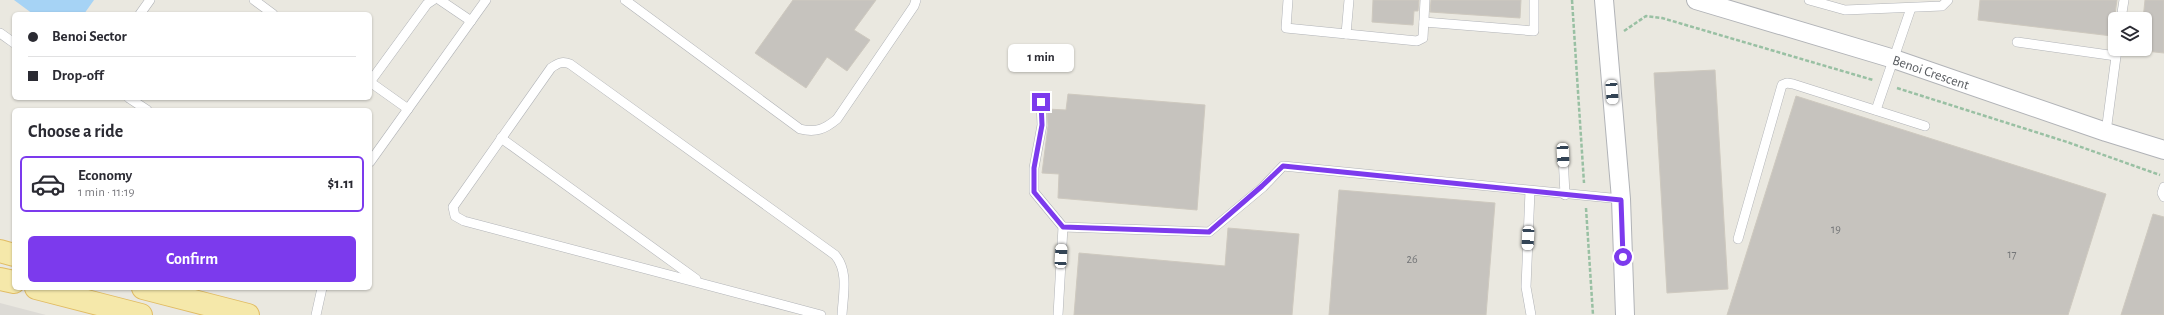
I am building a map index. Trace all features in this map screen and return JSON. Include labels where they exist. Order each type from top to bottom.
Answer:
[{"type":"main road","points":[[0,251],[12,254]]},
{"type":"main road","points":[[0,279],[12,282]]},
{"type":"main road","points":[[44,290],[141,315]]},
{"type":"main road","points":[[151,290],[248,315]]},
{"type":"street","points":[[1604,0],[1621,200],[1625,315]]},
{"type":"street","name":"Benoi Crescent","points":[[1696,0],[1894,59],[2106,132],[2164,150]]},
{"type":"lane","points":[[141,12],[150,0]]},
{"type":"lane","points":[[254,0],[270,12]]},
{"type":"lane","points":[[372,79],[426,4],[433,0]]},
{"type":"lane","points":[[440,0],[471,21]]},
{"type":"lane","points":[[372,159],[486,0]]},
{"type":"lane","points":[[625,0],[800,129],[810,132],[821,130],[837,119],[914,6],[916,0]]},
{"type":"lane","points":[[1288,0],[1286,28],[1417,41],[1423,38],[1425,0]]},
{"type":"lane","points":[[1346,34],[1349,0]]},
{"type":"lane","points":[[1424,22],[1534,31],[1534,0]]},
{"type":"lane","points":[[1809,0],[1845,10],[1942,6],[1948,0]]},
{"type":"lane","points":[[2122,12],[2124,0]]},
{"type":"lane","points":[[1876,110],[1911,8]]},
{"type":"lane","points":[[0,33],[12,42]]},
{"type":"lane","points":[[2017,42],[2108,52]]},
{"type":"lane","points":[[2106,132],[2117,56]]},
{"type":"lane","points":[[822,315],[464,221],[455,216],[453,207],[551,68],[557,63],[564,62],[570,64],[836,255],[842,263],[844,272],[842,315]]},
{"type":"lane","points":[[372,83],[408,109]]},
{"type":"lane","points":[[1738,239],[1782,85],[1787,83],[1793,84],[1925,126]]},
{"type":"lane","points":[[132,100],[144,108]]},
{"type":"lane","points":[[1041,102],[1042,125],[1034,168],[1034,192],[1063,227],[1058,315]]},
{"type":"lane","points":[[501,138],[700,283]]},
{"type":"lane","points":[[1563,155],[1564,195]]},
{"type":"lane","points":[[1063,227],[1209,232],[1283,166],[1621,200]]},
{"type":"lane","points":[[2164,187],[2162,193],[2164,197]]},
{"type":"lane","points":[[1530,191],[1526,287],[1531,315]]},
{"type":"lane","points":[[316,315],[322,290]]},
{"type":"path","points":[[1572,0],[1593,315]]},
{"type":"shaded area","points":[[0,303],[46,315],[0,315]]},
{"type":"water","points":[[14,0],[94,0],[85,12],[30,12]]},
{"type":"building","points":[[793,0],[876,0],[854,30],[870,40],[847,71],[827,57],[806,88],[755,53]]},
{"type":"building","points":[[1373,0],[1419,0],[1418,11],[1414,11],[1413,25],[1372,22]]},
{"type":"building","points":[[1431,0],[1521,0],[1520,18],[1430,12]]},
{"type":"building","points":[[1980,0],[2117,0],[2115,12],[2108,12],[2108,36],[1978,20]]},
{"type":"building","points":[[2145,0],[2164,0],[2164,53],[2152,52],[2152,12],[2144,12]]},
{"type":"building","points":[[1715,70],[1728,289],[1667,293],[1654,73]]},
{"type":"building","points":[[1068,94],[1205,105],[1197,210],[1058,198],[1059,174],[1042,173],[1048,126],[1047,109],[1066,110]]},
{"type":"building","points":[[1796,96],[2106,194],[2068,315],[1727,315]]},
{"type":"building","points":[[1339,190],[1495,203],[1486,315],[1329,315]]},
{"type":"building","points":[[2153,214],[2164,217],[2164,315],[2121,315]]},
{"type":"building","points":[[1228,228],[1299,234],[1292,315],[1074,315],[1079,253],[1225,266]]},
{"type":"route","points":[[1041,102],[1042,125],[1034,168],[1034,192],[1063,227],[1209,232],[1283,166],[1621,200],[1623,257]]}]
